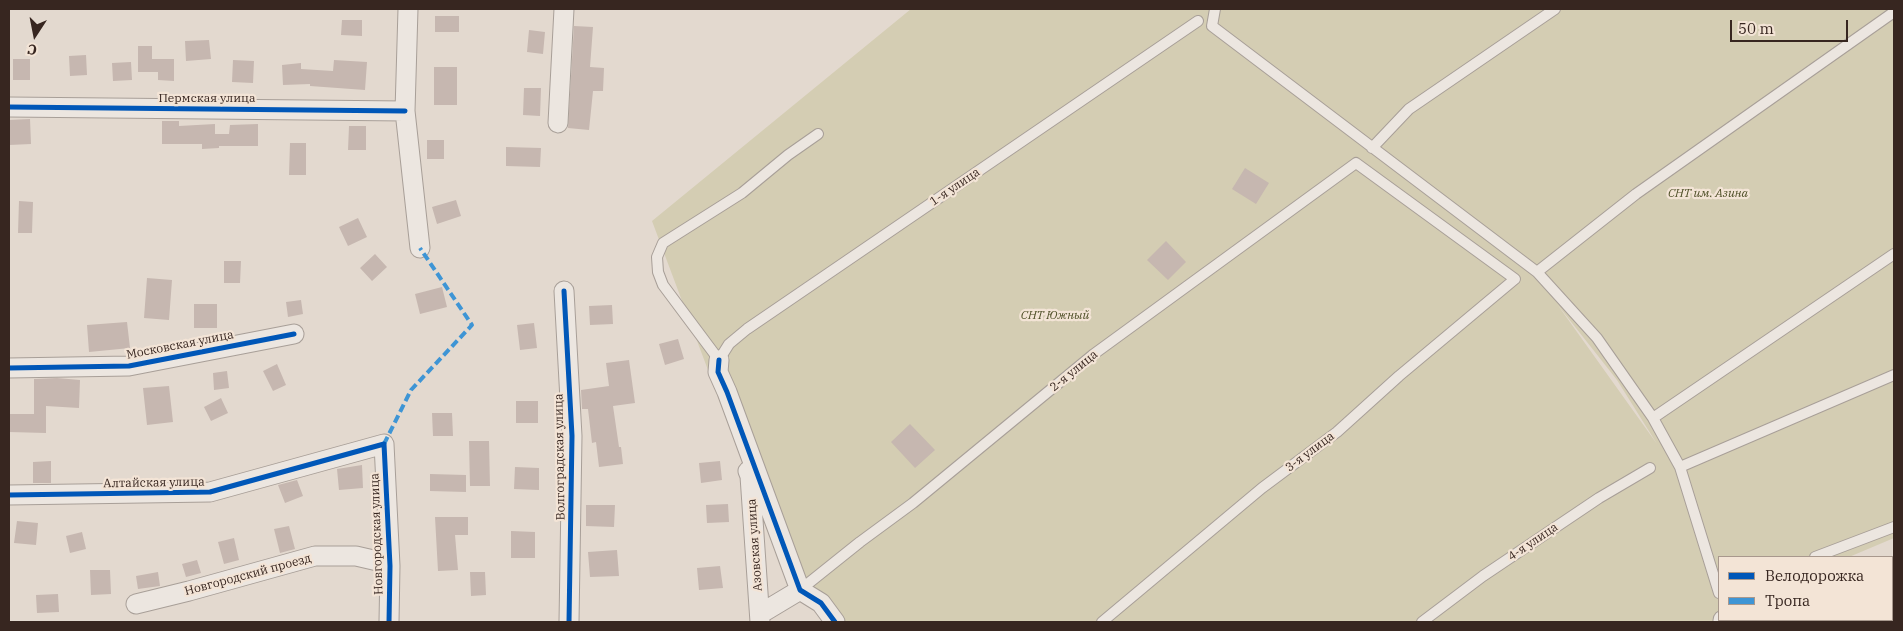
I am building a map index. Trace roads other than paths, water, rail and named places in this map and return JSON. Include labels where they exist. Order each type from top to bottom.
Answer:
[{"type":"street","points":[[408,9],[405,110],[420,248]]},
{"type":"street","points":[[558,123],[564,9]]},
{"type":"street","name":"Пермская улица","points":[[9,107],[405,110]]},
{"type":"street","name":"Волгоградская улица","points":[[564,291],[572,436],[569,622]]},
{"type":"street","name":"Московская улица","points":[[9,368],[129,366],[294,334]]},
{"type":"street","points":[[719,360],[718,372],[800,590],[821,603],[835,622]]},
{"type":"street","name":"Азовская улица","points":[[714,384],[750,476],[760,618]]},
{"type":"street","name":"Алтайская улица","points":[[9,495],[210,492],[384,444]]},
{"type":"street","name":"Новгородская улица","points":[[384,444],[390,566],[389,622]]},
{"type":"street","name":"Новгородский проезд","points":[[136,604],[315,556],[356,556],[382,562],[390,566]]},
{"type":"street","points":[[760,618],[800,590]]},
{"type":"lane","points":[[1215,9],[1212,26],[1537,272],[1597,338],[1654,418],[1680,467],[1718,590]]},
{"type":"lane","points":[[1372,148],[1409,109],[1555,9]]},
{"type":"lane","points":[[1537,272],[1636,194],[1894,12]]},
{"type":"lane","name":"1-я улица","points":[[719,360],[729,344],[747,329],[1198,21]]},
{"type":"lane","points":[[719,360],[663,285],[658,272],[657,257],[663,243],[742,194],[788,154],[818,134]]},
{"type":"lane","name":"2-я улица","points":[[800,590],[913,503],[1094,354],[1356,163],[1515,279]]},
{"type":"lane","points":[[1654,418],[1894,254]]},
{"type":"lane","name":"3-я улица","points":[[1102,622],[1262,488],[1337,432],[1399,376],[1515,279]]},
{"type":"lane","points":[[1680,467],[1894,375]]},
{"type":"lane","name":"4-я улица","points":[[1422,622],[1483,576],[1599,498],[1650,468]]},
{"type":"lane","points":[[1818,556],[1894,527]]},
{"type":"park label","name":"СНТ им. Азина","points":[[1708,194]]},
{"type":"park label","name":"СНТ Южный","points":[[1055,316]]}]
